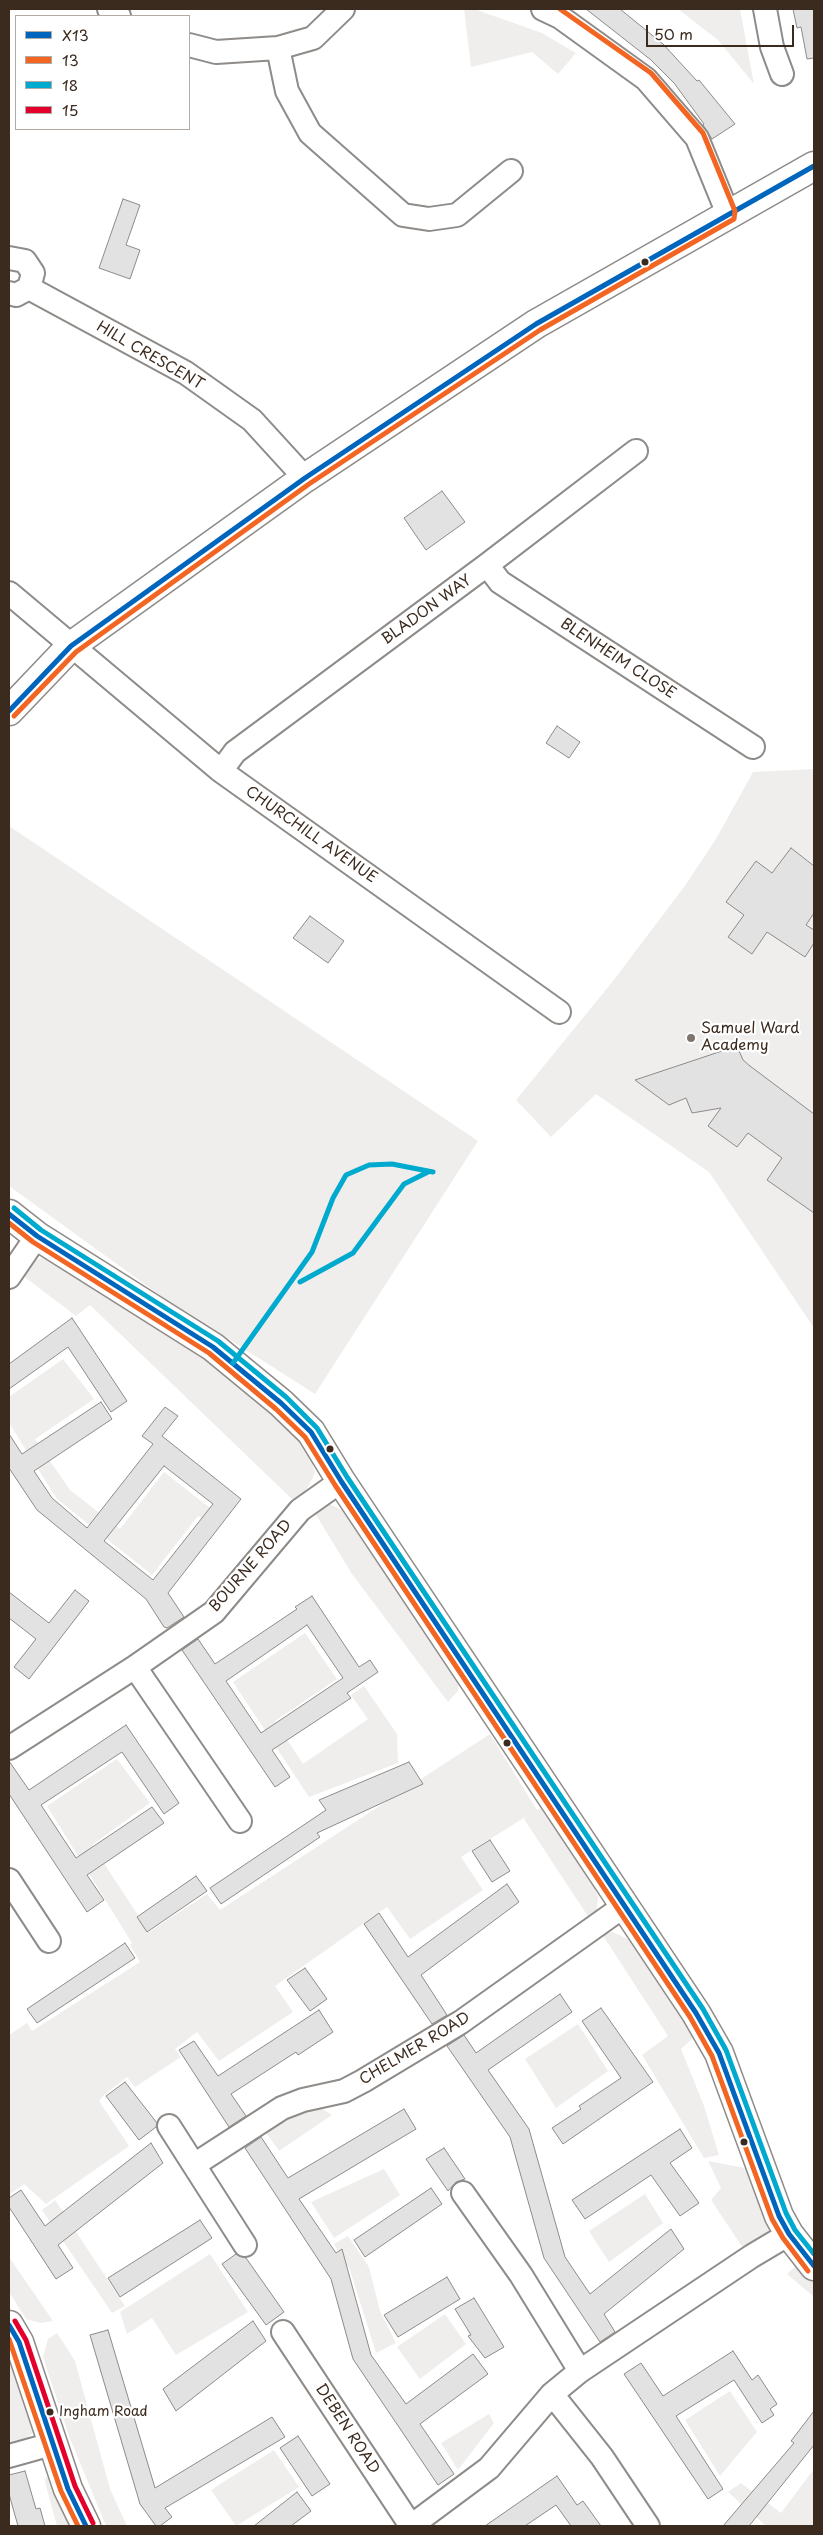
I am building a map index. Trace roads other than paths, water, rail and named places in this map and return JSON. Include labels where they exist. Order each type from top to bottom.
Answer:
[{"type":"street","points":[[190,45],[216,52],[278,48],[313,38],[343,9]]},
{"type":"street","points":[[543,9],[560,18],[646,79],[697,138],[728,214]]},
{"type":"street","points":[[765,9],[772,47],[782,74]]},
{"type":"street","points":[[278,48],[287,91],[310,133],[403,215],[429,218],[457,215],[510,171]]},
{"type":"street","points":[[9,711],[71,646],[305,478],[536,324],[814,166]]},
{"type":"street","points":[[9,258],[25,261],[33,273],[19,290]]},
{"type":"street","name":"HILL CRESCENT","points":[[19,290],[186,373],[252,420],[305,478]]},
{"type":"street","name":"BLADON WAY","points":[[221,771],[235,752],[487,566],[636,451]]},
{"type":"street","name":"BLENHEIM CLOSE","points":[[487,566],[500,582],[753,747]]},
{"type":"street","name":"CHURCHILL AVENUE","points":[[9,593],[221,771],[559,1012]]},
{"type":"street","points":[[9,1214],[37,1236],[212,1347],[239,1367],[312,1432],[341,1481],[696,2013],[719,2053],[779,2216],[789,2234],[814,2266]]},
{"type":"street","points":[[9,1277],[37,1236]]},
{"type":"street","name":"BOURNE ROAD","points":[[9,1748],[136,1668],[214,1612],[300,1510],[341,1481]]},
{"type":"street","points":[[136,1668],[240,1821]]},
{"type":"street","points":[[9,1880],[49,1941]]},
{"type":"street","name":"CHELMER ROAD","points":[[194,2165],[282,2108],[303,2100],[344,2091],[363,2082],[461,2022],[591,1927],[624,1906]]},
{"type":"street","points":[[169,2126],[245,2244]]},
{"type":"street","points":[[463,2193],[521,2276],[580,2371]]},
{"type":"street","name":"DEBEN ROAD","points":[[283,2332],[411,2526],[488,2468],[552,2394],[580,2371],[752,2256],[789,2234]]},
{"type":"street","points":[[9,2325],[19,2342],[68,2489],[86,2526]]},
{"type":"street","points":[[552,2394],[602,2457],[648,2526]]},
{"type":"street","points":[[9,2456],[52,2444]]},
{"type":"place","name":"Samuel Ward Academy","points":[[691,1038]]},
{"type":"place","name":"Ingham Road","points":[[50,2412]]}]
